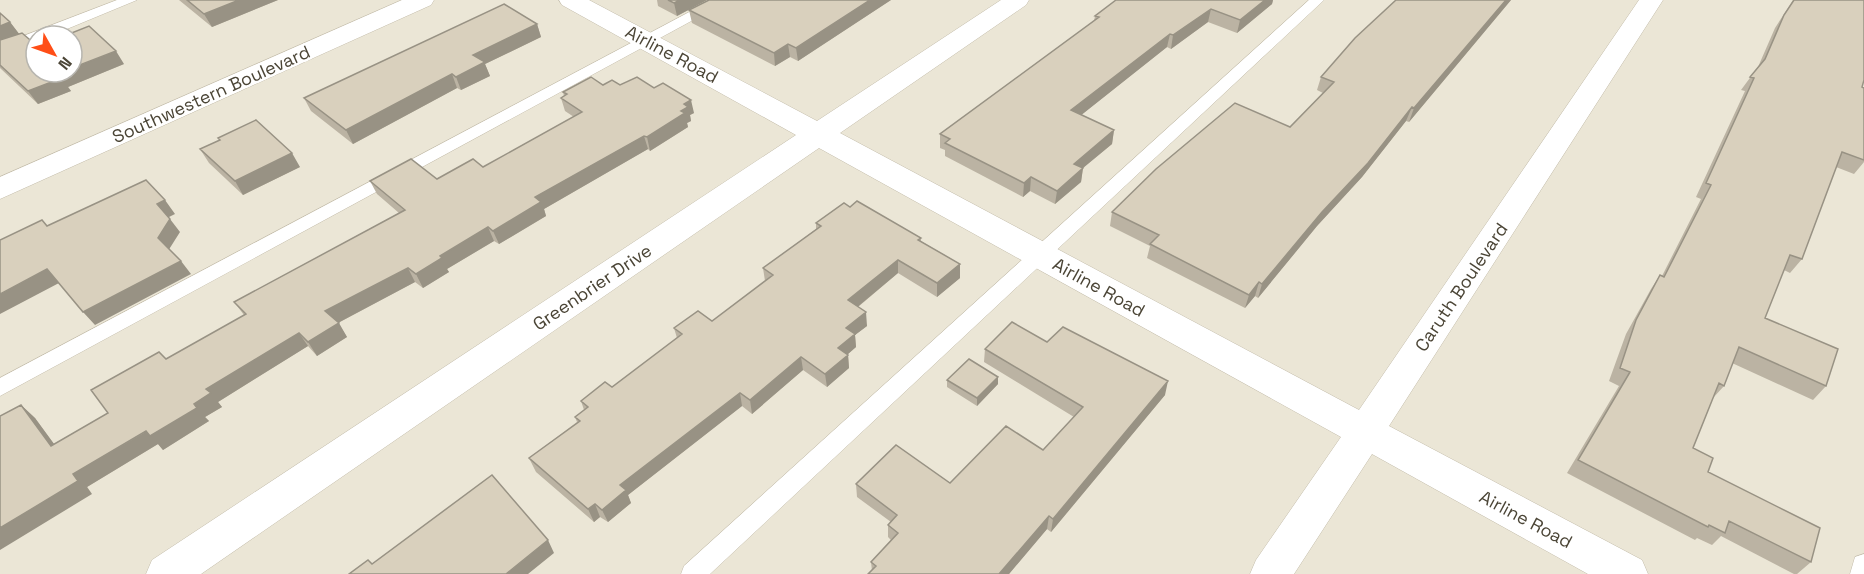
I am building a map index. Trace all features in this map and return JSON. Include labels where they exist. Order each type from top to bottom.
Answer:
[{"type":"street","name":"Southwestern Boulevard","points":[[0,189],[422,0]]},
{"type":"street","name":"Airline Road","points":[[571,0],[1627,574]]},
{"type":"street","name":"Greenbrier Drive","points":[[167,574],[1017,0]]},
{"type":"street","name":"Caruth Boulevard","points":[[1271,574],[1651,0]]},
{"type":"lane","points":[[0,50],[129,0]]},
{"type":"lane","points":[[0,388],[723,0]]},
{"type":"lane","points":[[693,574],[1317,0]]},
{"type":"lane","points":[[1862,574],[1864,565]]},
{"type":"shaded area","points":[[0,0],[1864,0],[1864,574],[0,574]]},
{"type":"building","points":[[187,0],[239,0],[204,14]]},
{"type":"building","points":[[709,0],[870,0],[796,48],[788,44],[774,53],[689,10]]},
{"type":"building","points":[[1116,0],[1265,0],[1240,20],[1211,9],[1173,35],[1170,34],[1071,110],[1114,130],[1074,164],[1083,168],[1057,191],[1031,177],[1024,183],[945,143],[950,139],[940,134],[1099,17],[1095,16]]},
{"type":"building","points":[[1396,0],[1506,0],[1414,108],[1412,107],[1368,163],[1322,212],[1262,284],[1259,282],[1249,295],[1150,244],[1159,235],[1112,212],[1156,169],[1235,103],[1290,127],[1334,82],[1321,77],[1355,38]]},
{"type":"building","points":[[1794,0],[1864,0],[1864,80],[1862,87],[1864,88],[1864,160],[1842,152],[1802,259],[1790,255],[1765,318],[1838,349],[1826,386],[1739,347],[1724,386],[1719,383],[1693,448],[1713,458],[1708,472],[1820,528],[1811,562],[1729,521],[1725,533],[1709,525],[1708,527],[1578,460],[1630,372],[1620,368],[1636,320],[1660,275],[1664,277],[1711,185],[1706,183],[1754,78],[1750,77],[1765,59],[1784,15]]},
{"type":"building","points":[[504,4],[537,24],[473,55],[485,62],[456,77],[452,74],[346,130],[304,98]]},
{"type":"building","points":[[0,13],[10,22],[0,26]]},
{"type":"building","points":[[89,26],[116,51],[84,63],[84,28]]},
{"type":"building","points":[[22,33],[24,35],[24,84],[46,84],[28,91],[0,65],[0,40]]},
{"type":"building","points":[[591,77],[603,85],[612,80],[620,85],[637,77],[654,88],[663,83],[691,100],[684,104],[688,107],[681,111],[685,113],[647,137],[644,136],[535,197],[541,202],[493,231],[488,227],[440,256],[442,258],[416,274],[408,268],[325,311],[339,323],[308,342],[299,333],[206,389],[211,393],[194,404],[197,408],[150,436],[146,431],[73,474],[78,481],[0,528],[0,416],[21,405],[51,446],[108,413],[91,390],[159,352],[166,359],[246,314],[234,302],[405,210],[370,181],[411,159],[437,179],[473,159],[483,167],[582,112],[561,98],[567,94],[563,92]]},
{"type":"building","points":[[256,120],[292,153],[235,181],[200,149]]},
{"type":"building","points":[[146,180],[165,200],[157,204],[170,219],[158,238],[181,261],[83,312],[47,269],[0,294],[0,240],[42,220],[47,226]]},
{"type":"building","points":[[857,201],[921,238],[918,240],[960,264],[937,283],[898,260],[848,300],[866,312],[846,328],[855,334],[838,348],[848,355],[825,374],[801,357],[750,400],[740,393],[620,485],[626,490],[602,510],[595,504],[588,509],[529,458],[580,421],[575,417],[588,407],[581,401],[605,382],[612,387],[682,334],[674,328],[698,311],[712,321],[773,275],[763,268],[821,226],[816,223],[844,203],[850,207]]},
{"type":"building","points":[[1012,322],[1047,342],[1063,327],[1168,381],[1053,519],[1049,516],[999,574],[868,574],[876,566],[871,562],[898,533],[888,525],[897,515],[856,484],[896,445],[950,483],[1006,426],[1043,450],[1083,407],[985,349]]},
{"type":"building","points":[[969,359],[998,377],[977,398],[947,380]]},
{"type":"building","points":[[492,475],[548,540],[506,574],[349,574],[368,560],[372,564]]}]
